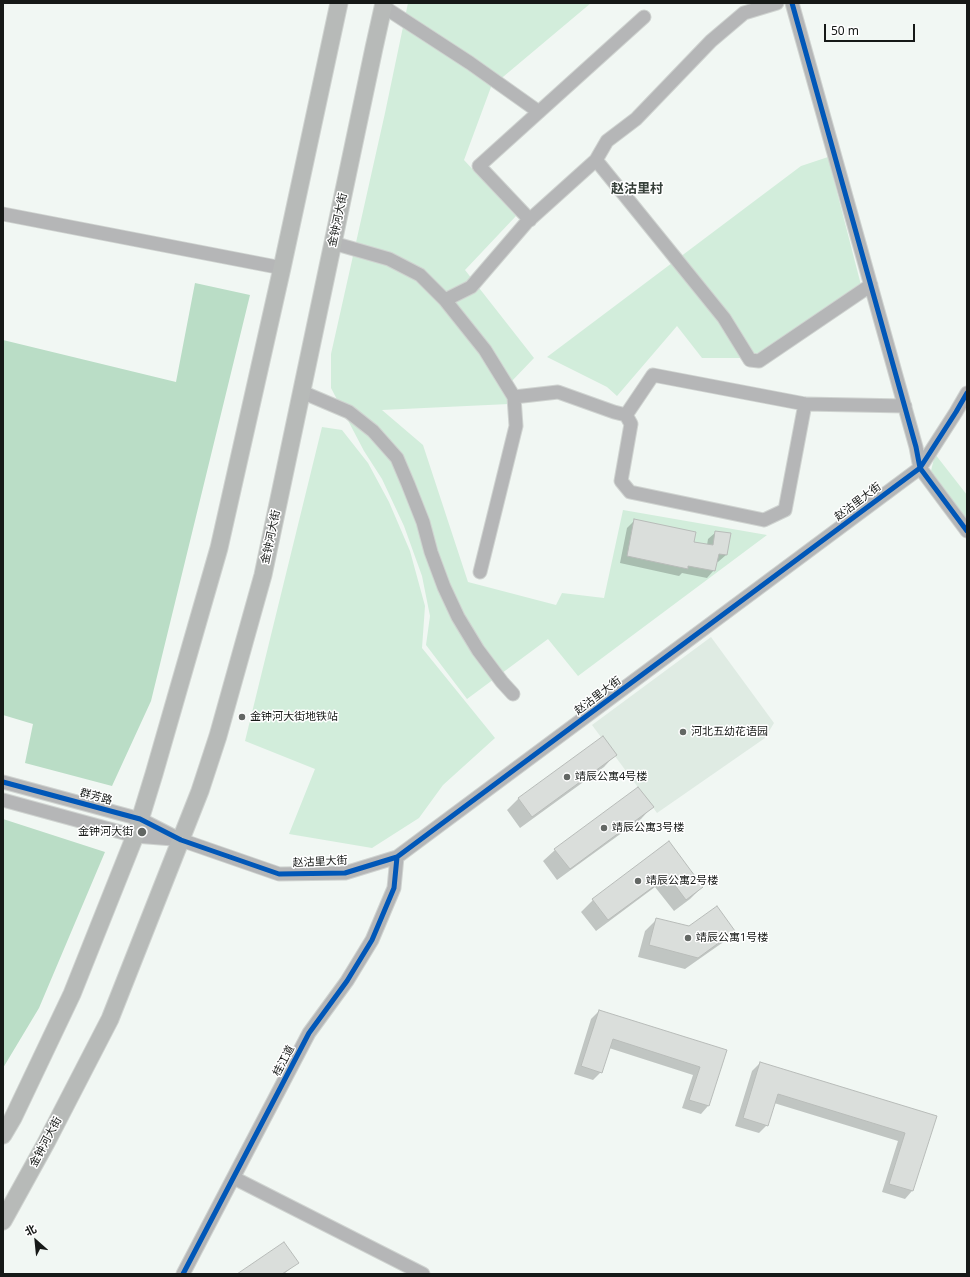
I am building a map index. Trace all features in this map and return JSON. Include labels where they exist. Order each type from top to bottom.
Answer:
[{"type":"main road","points":[[3,1135],[13,1118],[72,994],[135,836],[172,713],[219,548],[282,268],[339,3]]},
{"type":"main road","name":"金钟河大街","points":[[3,1221],[46,1143],[110,1019],[200,791],[216,743],[263,575],[384,5]]},
{"type":"street","points":[[444,300],[471,287],[530,220],[596,160],[607,141],[636,119],[711,41],[744,13],[777,3]]},
{"type":"street","points":[[792,3],[905,406],[920,468],[967,531]]},
{"type":"street","points":[[384,5],[470,62],[539,112]]},
{"type":"street","points":[[530,220],[479,166],[644,17]]},
{"type":"street","points":[[596,160],[724,318],[750,360],[759,361],[871,284]]},
{"type":"street","points":[[3,214],[282,268]]},
{"type":"street","points":[[333,243],[389,259],[420,275],[444,300],[485,350],[514,397],[516,426],[480,572]]},
{"type":"street","points":[[626,415],[653,375],[806,404],[905,406]]},
{"type":"street","points":[[302,392],[349,412],[373,431],[397,458],[422,522],[444,587],[455,611],[478,650],[513,694]]},
{"type":"street","points":[[514,397],[558,392],[626,415],[631,424],[621,481],[630,492],[764,520],[785,510],[806,404]]},
{"type":"street","name":"赵沽里大街","points":[[181,840],[279,874],[345,873],[397,857],[920,468],[962,414],[967,394]]},
{"type":"street","name":"群芳路","points":[[3,782],[140,819],[181,840]]},
{"type":"street","points":[[3,800],[135,836],[181,840]]},
{"type":"street","name":"桂江道","points":[[183,1274],[310,1033],[347,981],[372,940],[394,888],[397,857]]},
{"type":"street","points":[[234,1178],[422,1274]]},
{"type":"shaded area","name":"河北五幼花语园","points":[[711,637],[774,723],[765,738],[657,813],[592,725]]},
{"type":"green space","points":[[408,3],[591,3],[491,87],[464,160],[516,216],[465,270],[534,358],[511,382],[509,404],[382,410],[423,445],[468,582],[556,605],[562,593],[604,598],[623,510],[767,535],[578,676],[548,639],[467,699],[426,645],[430,616],[422,576],[404,526],[382,479],[364,451],[331,388],[331,354]]},
{"type":"green space","points":[[828,157],[861,285],[758,358],[702,358],[677,326],[617,396],[607,387],[547,357],[801,166]]},
{"type":"green space","points":[[195,283],[250,295],[151,701],[112,786],[25,763],[33,724],[3,715],[3,340],[176,382]]},
{"type":"green space","points":[[322,427],[342,430],[368,463],[389,502],[410,551],[425,606],[422,648],[495,738],[443,785],[419,818],[372,848],[289,834],[315,769],[245,741]]},
{"type":"green space","points":[[935,454],[967,495],[967,520],[931,471]]},
{"type":"green space","points":[[3,819],[105,852],[39,1008],[3,1068]]},
{"type":"building","points":[[634,519],[696,532],[694,542],[713,545],[715,531],[731,533],[727,555],[719,554],[715,571],[688,566],[688,569],[627,556]]},
{"type":"building","name":"靖辰公寓4号楼","points":[[603,736],[617,755],[532,817],[518,798]]},
{"type":"building","name":"靖辰公寓3号楼","points":[[638,787],[654,807],[570,869],[554,849]]},
{"type":"building","name":"靖辰公寓2号楼","points":[[669,841],[703,887],[686,900],[668,876],[608,920],[592,899]]},
{"type":"building","name":"靖辰公寓1号楼","points":[[717,906],[735,931],[698,958],[649,945],[656,918],[689,926]]},
{"type":"building","points":[[599,1010],[727,1050],[709,1106],[689,1100],[700,1067],[613,1039],[602,1073],[581,1066]]},
{"type":"building","points":[[760,1062],[937,1116],[913,1191],[889,1184],[905,1133],[778,1094],[768,1126],[743,1118]]},
{"type":"building","points":[[284,1242],[299,1263],[282,1274],[237,1274]]},
{"type":"cycle path","points":[[792,3],[916,447],[920,468],[967,531]]},
{"type":"cycle path","points":[[3,782],[140,819],[181,840],[279,874],[345,873],[397,857],[920,468],[967,393]]},
{"type":"cycle path","points":[[183,1274],[309,1033],[347,981],[372,940],[394,888],[397,857]]},
{"type":"place","name":"金钟河大街地铁站","points":[[242,717]]},
{"type":"place","name":"河北五幼花语园","points":[[683,732]]},
{"type":"place","name":"靖辰公寓4号楼","points":[[567,777]]},
{"type":"place","name":"靖辰公寓3号楼","points":[[604,828]]},
{"type":"place","name":"金钟河大街","points":[[142,832]]},
{"type":"place","name":"靖辰公寓2号楼","points":[[638,881]]},
{"type":"place","name":"靖辰公寓1号楼","points":[[688,938]]},
{"type":"district","name":"赵沽里村","points":[[637,189]]}]
